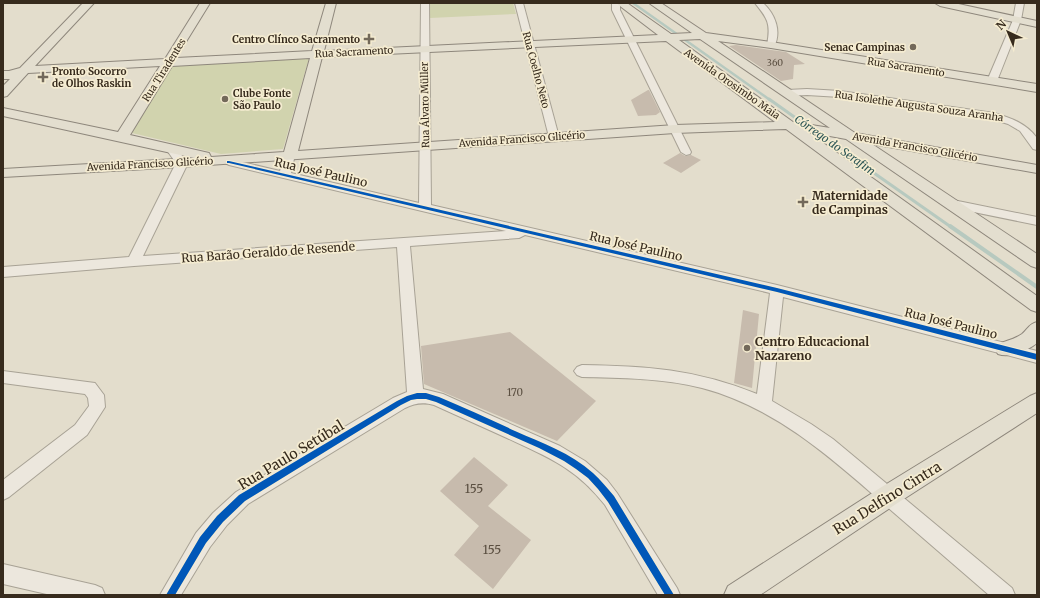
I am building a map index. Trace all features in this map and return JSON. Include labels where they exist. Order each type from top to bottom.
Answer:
[{"type":"main road","points":[[5,77],[80,3]]},
{"type":"main road","points":[[3,93],[89,3]]},
{"type":"main road","name":"Rua Tiradentes","points":[[122,137],[206,3]]},
{"type":"main road","points":[[290,154],[331,3]]},
{"type":"main road","name":"Avenida Orosimbo Maia","points":[[621,3],[1037,305]]},
{"type":"main road","name":"Avenida Orosimbo Maia","points":[[654,3],[787,93],[841,133],[953,204],[1037,262]]},
{"type":"main road","points":[[940,3],[1037,24]]},
{"type":"main road","name":"Rua Sacramento","points":[[5,77],[26,70],[169,61],[702,36],[771,45],[1037,88]]},
{"type":"main road","name":"Rua José Paulino","points":[[3,112],[122,137],[224,161]]},
{"type":"main road","name":"Avenida Francisco Glicério","points":[[3,172],[224,161],[290,154],[675,129],[790,125],[1037,169]]},
{"type":"main road","points":[[1005,349],[1023,343],[1034,335],[1037,329]]},
{"type":"main road","name":"Rua Delfino Cintra","points":[[737,595],[888,496],[1037,402]]},
{"type":"street","name":"Rua Álvaro Müller","points":[[425,3],[425,208]]},
{"type":"street","name":"Rua Coelho Neto","points":[[519,3],[554,137]]},
{"type":"street","points":[[616,3],[616,10],[686,152]]},
{"type":"street","points":[[759,3],[772,18],[774,31],[771,45]]},
{"type":"street","points":[[992,81],[1017,20],[1020,3]]},
{"type":"street","name":"Rua Isolethe Augusta Souza Aranha","points":[[787,93],[807,92],[840,94],[990,115],[1013,121],[1025,129],[1037,148]]},
{"type":"street","points":[[134,261],[182,163],[171,149]]},
{"type":"street","points":[[285,175],[290,154]]},
{"type":"street","name":"Rua José Paulino","points":[[224,161],[778,290],[1037,357]]},
{"type":"street","points":[[953,204],[1037,221]]},
{"type":"street","points":[[456,239],[465,229],[466,224],[462,216]]},
{"type":"street","name":"Rua Barão Geraldo de Resende","points":[[3,272],[134,261],[533,233]]},
{"type":"street","points":[[403,242],[415,395],[437,399],[558,453],[582,468],[600,484],[670,595]]},
{"type":"street","points":[[764,404],[778,290]]},
{"type":"street","points":[[582,371],[662,374],[704,382],[764,404],[821,440],[852,463],[888,496],[1005,595]]},
{"type":"street","points":[[3,376],[89,388],[96,395],[97,407],[80,430],[12,482],[3,491]]},
{"type":"street","name":"Rua Paulo Setúbal","points":[[170,595],[203,540],[220,519],[242,498],[399,403],[415,395]]},
{"type":"street","points":[[3,574],[95,595]]},
{"type":"green space","points":[[429,3],[513,3],[516,14],[430,18]]},
{"type":"green space","name":"Clube Fonte São Paulo","points":[[309,58],[283,149],[221,154],[132,133],[173,64]]},
{"type":"building","points":[[736,45],[786,52],[805,64],[794,65],[793,79],[781,81],[729,46]]},
{"type":"building","points":[[648,90],[660,112],[656,115],[638,116],[631,100]]},
{"type":"building","points":[[680,153],[685,156],[691,155],[701,160],[681,173],[663,163]]},
{"type":"building","name":"Centro Educacional Nazareno","points":[[743,310],[759,314],[752,388],[734,383]]},
{"type":"building","points":[[510,332],[596,401],[557,441],[424,384],[421,346]]},
{"type":"building","points":[[474,457],[508,485],[488,506],[531,540],[493,589],[454,555],[479,526],[440,491]]},
{"type":"waterway","name":"Córrego do Serafim","points":[[633,3],[770,100]]},
{"type":"waterway","name":"Córrego do Serafim","points":[[769,99],[807,126]]},
{"type":"waterway","name":"Córrego do Serafim","points":[[814,131],[951,227]]},
{"type":"waterway","name":"Córrego do Serafim","points":[[950,226],[1037,287]]},
{"type":"cycle path","points":[[229,162],[777,290],[1037,357]]},
{"type":"cycle path","points":[[170,595],[203,540],[220,519],[242,498],[399,403],[417,396],[426,396],[437,399],[567,458],[579,466],[601,486],[611,499],[670,595]]},
{"type":"place","name":"Centro Clínco Sacramento","points":[[369,39]]},
{"type":"place","name":"Senac Campinas","points":[[913,47]]},
{"type":"place","name":"Pronto Socorro de Olhos Raskin","points":[[43,77]]},
{"type":"place","name":"Clube Fonte São Paulo","points":[[225,99]]},
{"type":"place","name":"Maternidade de Campinas","points":[[803,202]]},
{"type":"place","name":"Centro Educacional Nazareno","points":[[747,348]]}]
